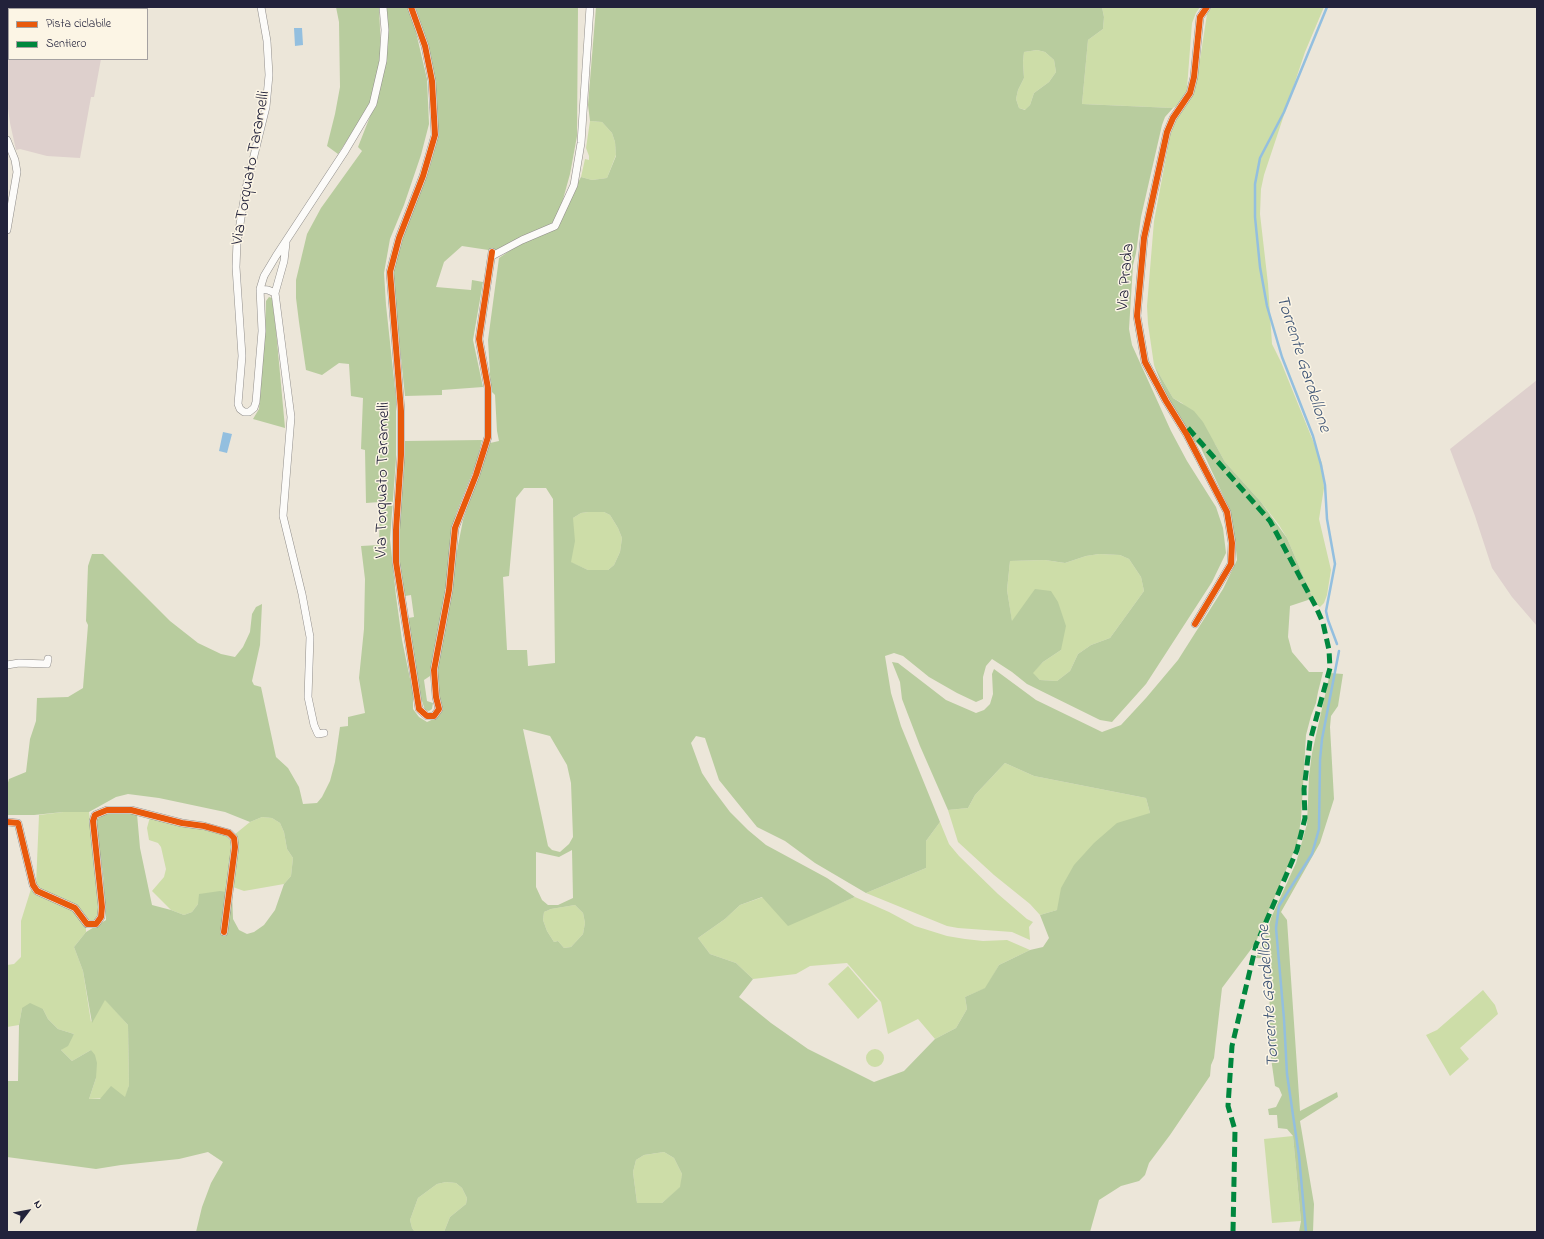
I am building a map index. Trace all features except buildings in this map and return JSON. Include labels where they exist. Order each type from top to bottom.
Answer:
[{"type":"street","name":"Via Torquato Taramelli","points":[[261,7],[267,41],[269,75],[268,89],[266,107],[246,188],[237,242],[236,267],[242,356],[238,404],[240,409],[244,412],[249,412],[254,408],[256,402],[262,331],[260,289],[264,276],[349,145],[373,104],[383,61],[385,30],[383,7]]},
{"type":"street","name":"Via Torquato Taramelli","points":[[411,7],[425,46],[432,81],[435,134],[423,176],[399,238],[390,272],[401,411],[401,455],[396,562],[419,709],[427,716],[434,716],[439,709],[436,697],[434,670],[449,590],[455,528],[476,474],[488,437],[488,388],[479,340],[492,254],[555,226],[574,185],[581,142],[590,7]]},
{"type":"street","name":"Via Prada","points":[[1195,624],[1231,564],[1232,543],[1227,512],[1146,362],[1137,316],[1144,238],[1167,132],[1173,118],[1190,93],[1194,76],[1200,17],[1208,7]]},
{"type":"street","points":[[7,140],[15,160],[17,172],[7,230]]},
{"type":"street","name":"Via Torquato Taramelli","points":[[286,243],[284,261],[275,293],[291,417],[282,516],[302,594],[310,637],[308,696],[314,725],[318,734],[324,733]]},
{"type":"street","points":[[260,289],[275,293]]},
{"type":"street","points":[[7,665],[19,663],[48,664]]},
{"type":"street","points":[[7,822],[18,823],[33,885],[37,891],[75,908],[87,924],[96,924],[101,917],[102,907],[93,821],[95,815],[107,810],[131,810],[229,833],[234,838],[235,847],[224,932]]},
{"type":"shaded area","points":[[7,33],[8,60],[101,60],[94,97],[91,97],[80,158],[47,156],[20,149],[16,150],[7,101]]},
{"type":"shaded area","points":[[1537,380],[1537,626],[1512,597],[1492,568],[1475,516],[1450,449]]},
{"type":"green space","points":[[336,7],[379,7],[381,51],[374,93],[368,109],[338,154],[327,146],[340,87],[339,22]]},
{"type":"green space","points":[[387,7],[408,7],[415,28],[427,79],[429,124],[421,155],[404,205],[390,239],[384,273],[396,398],[396,459],[390,539],[402,640],[413,693],[413,709],[419,717],[427,722],[436,718],[438,664],[447,620],[454,566],[463,520],[490,443],[499,441],[495,395],[491,391],[488,340],[499,258],[524,241],[553,228],[581,177],[592,180],[607,178],[616,156],[615,142],[612,133],[602,122],[590,121],[588,105],[596,7],[1102,7],[1104,17],[1103,29],[1088,40],[1082,104],[1173,108],[1165,117],[1162,125],[1141,217],[1133,265],[1129,329],[1132,345],[1171,431],[1187,461],[1216,507],[1223,528],[1226,553],[1212,582],[1146,684],[1112,722],[1100,720],[1027,684],[992,659],[986,666],[983,677],[983,699],[976,702],[929,677],[903,656],[894,653],[885,656],[891,693],[901,726],[940,822],[926,841],[926,868],[866,893],[815,863],[785,841],[757,827],[719,780],[705,738],[696,736],[691,743],[702,773],[730,812],[748,830],[766,845],[827,878],[855,897],[788,926],[762,897],[740,905],[725,919],[698,938],[710,954],[736,963],[753,979],[739,997],[771,1023],[808,1049],[874,1082],[904,1071],[935,1039],[956,1028],[967,1009],[965,997],[985,988],[999,965],[1030,950],[1043,947],[1049,938],[1040,915],[1057,910],[1061,888],[1074,865],[1094,843],[1117,823],[1150,813],[1146,798],[1034,776],[1005,763],[975,795],[968,808],[948,810],[920,746],[902,699],[900,682],[892,662],[898,663],[946,700],[976,713],[984,710],[990,704],[993,694],[992,674],[994,669],[1036,700],[1102,732],[1121,725],[1178,660],[1223,589],[1237,560],[1228,506],[1201,448],[1191,437],[1169,402],[1154,365],[1173,398],[1194,411],[1203,422],[1225,462],[1261,502],[1287,538],[1311,594],[1320,607],[1311,599],[1290,606],[1288,637],[1292,652],[1309,672],[1323,672],[1316,703],[1306,735],[1301,820],[1297,844],[1255,944],[1222,988],[1214,1058],[1211,1065],[1210,1076],[1149,1163],[1145,1175],[1139,1181],[1121,1186],[1099,1200],[1090,1232],[444,1232],[450,1217],[466,1204],[467,1198],[462,1188],[456,1183],[446,1182],[437,1184],[418,1198],[410,1220],[412,1228],[415,1232],[196,1232],[202,1207],[211,1183],[223,1162],[208,1152],[179,1159],[96,1169],[7,1157],[7,1081],[18,1081],[19,1025],[22,1008],[30,1003],[43,1009],[48,1019],[58,1029],[74,1034],[68,1046],[61,1050],[72,1061],[91,1050],[95,1055],[97,1063],[96,1078],[89,1099],[100,1099],[111,1086],[125,1097],[129,1085],[128,1025],[105,1000],[92,1023],[83,971],[74,947],[86,932],[106,920],[103,874],[95,821],[103,815],[118,812],[137,814],[140,848],[152,905],[184,915],[192,912],[198,904],[199,894],[220,891],[232,893],[233,919],[239,930],[247,934],[254,932],[264,925],[275,910],[284,884],[291,876],[293,858],[287,849],[284,832],[280,823],[272,818],[262,817],[250,822],[225,812],[159,798],[128,794],[116,797],[89,812],[7,815],[7,786],[9,779],[26,772],[30,739],[36,721],[37,698],[68,697],[83,688],[88,625],[86,621],[88,566],[92,554],[103,554],[170,621],[198,643],[221,654],[235,657],[243,647],[250,632],[252,614],[256,607],[262,604],[260,645],[252,681],[254,685],[261,687],[276,757],[288,768],[299,787],[303,804],[317,803],[322,797],[330,781],[335,762],[340,727],[348,726],[348,717],[365,713],[359,678],[364,629],[365,579],[361,546],[379,545],[380,502],[366,503],[365,450],[361,449],[363,398],[351,396],[349,364],[339,363],[322,375],[306,370],[296,298],[296,280],[307,234],[321,208],[362,151],[358,147],[371,114],[376,106],[386,63]],"holes":[[[1037,50],[1045,52],[1054,60],[1056,72],[1049,82],[1034,93],[1030,105],[1025,110],[1019,108],[1016,99],[1018,90],[1024,78],[1024,52]],[[524,488],[546,488],[553,499],[555,663],[528,666],[527,650],[507,650],[503,577],[509,576],[516,498]],[[588,512],[604,512],[610,515],[622,538],[620,552],[614,565],[608,570],[588,570],[571,562],[575,541],[573,518],[581,513]],[[1099,554],[1120,555],[1129,559],[1141,577],[1144,591],[1110,638],[1091,645],[1078,654],[1070,671],[1057,681],[1040,680],[1033,673],[1043,662],[1061,650],[1066,626],[1058,602],[1051,591],[1035,589],[1012,621],[1007,590],[1010,561],[1045,560],[1065,563],[1086,556]],[[523,729],[550,736],[567,765],[571,783],[573,837],[569,844],[560,852],[552,850],[548,846]],[[572,850],[573,898],[558,905],[548,905],[542,900],[536,887],[536,852],[559,857]],[[575,905],[583,913],[585,923],[583,934],[571,947],[564,948],[558,941],[554,942],[547,931],[543,920],[544,912],[551,909]],[[664,1152],[674,1158],[682,1174],[680,1187],[662,1203],[637,1203],[633,1172],[636,1160],[644,1155]]]},
{"type":"green space","points":[[415,7],[578,7],[577,136],[570,174],[562,203],[553,225],[495,251],[462,246],[444,262],[436,287],[471,290],[472,280],[483,282],[473,340],[483,387],[442,390],[442,395],[405,396],[392,273],[411,212],[429,169],[437,141],[437,110],[434,77],[427,43]]},
{"type":"green space","points":[[1102,7],[1200,7],[1192,23],[1187,88],[1185,98],[1180,104],[1173,108],[1082,104],[1088,40],[1103,29],[1104,17]]},
{"type":"green space","points":[[1212,7],[1324,7],[1305,52],[1264,175],[1261,189],[1260,214],[1268,284],[1272,344],[1281,362],[1322,463],[1324,488],[1319,519],[1331,570],[1327,595],[1324,603],[1320,607],[1311,594],[1287,538],[1279,525],[1261,502],[1225,462],[1215,444],[1182,403],[1173,398],[1154,365],[1147,306],[1154,221],[1171,131],[1174,120],[1197,79],[1207,14]]},
{"type":"green space","points":[[1037,50],[1045,52],[1054,60],[1056,72],[1049,82],[1034,93],[1030,105],[1026,110],[1019,108],[1016,99],[1018,90],[1024,78],[1024,52]]},
{"type":"green space","points":[[590,121],[602,122],[612,133],[615,142],[616,155],[607,178],[592,180],[581,177],[585,159],[589,160],[586,148]]},
{"type":"green space","points":[[269,297],[272,298],[276,330],[285,428],[253,419],[259,409],[266,301]]},
{"type":"green space","points":[[482,440],[477,461],[456,514],[450,541],[446,590],[430,676],[424,680],[427,701],[433,703],[432,709],[429,711],[425,710],[421,698],[408,618],[414,617],[411,595],[405,596],[399,561],[399,519],[403,485],[405,441]]},
{"type":"green space","points":[[604,512],[610,515],[622,538],[620,552],[614,565],[608,570],[588,570],[570,562],[573,518],[581,513]]},
{"type":"green space","points":[[1099,554],[1120,555],[1129,559],[1141,577],[1144,591],[1110,638],[1091,645],[1078,654],[1070,671],[1057,681],[1040,680],[1032,673],[1043,662],[1061,650],[1012,622],[1007,590],[1010,561],[1045,560],[1065,563],[1086,556]]},
{"type":"green space","points":[[1330,673],[1343,674],[1338,706],[1331,716],[1330,727],[1334,799],[1320,843],[1281,912],[1287,920],[1300,1111],[1337,1092],[1338,1097],[1300,1121],[1314,1204],[1313,1232],[1299,1232],[1301,1221],[1293,1136],[1287,1129],[1278,1128],[1277,1115],[1269,1115],[1268,1109],[1276,1107],[1282,1095],[1279,1088],[1275,1086],[1269,1044],[1270,1009],[1268,980],[1272,959],[1256,958],[1267,933],[1271,918],[1296,863],[1307,824],[1309,776],[1312,753]]},
{"type":"green space","points":[[1005,763],[1034,776],[1146,798],[1150,813],[1057,910],[1040,915],[1030,904],[994,875],[958,842],[948,810],[968,808],[975,795]]},
{"type":"green space","points":[[63,812],[89,812],[98,891],[98,915],[95,920],[90,922],[84,913],[75,905],[41,890],[36,885],[39,815]]},
{"type":"green space","points":[[150,817],[212,830],[227,836],[232,842],[227,892],[198,904],[192,912],[184,915],[171,910],[152,891],[164,877],[166,869],[161,847],[158,843],[149,840],[147,828]]},
{"type":"green space","points":[[262,817],[272,818],[280,823],[284,832],[287,849],[293,858],[291,876],[284,884],[244,891],[233,887],[234,835],[250,822]]},
{"type":"green space","points":[[940,822],[949,844],[959,856],[998,894],[1027,919],[1033,922],[1029,927],[1030,940],[1012,932],[947,926],[866,893],[926,868],[926,841]]},
{"type":"green space","points":[[31,889],[36,894],[73,909],[86,927],[86,932],[74,947],[83,971],[91,1022],[105,999],[128,1025],[129,1085],[126,1097],[89,1099],[96,1078],[91,1050],[72,1061],[61,1050],[74,1034],[58,1029],[48,1019],[43,1009],[22,1008],[19,1025],[7,1027],[7,965],[14,964],[21,957],[21,921]]},
{"type":"green space","points":[[763,897],[831,907],[855,897],[889,912],[915,926],[947,936],[983,941],[1007,940],[1030,950],[999,965],[986,988],[965,997],[967,1009],[956,1028],[935,1039],[918,1019],[888,1034],[881,1002],[847,963],[810,966],[796,974],[753,979],[736,963],[710,954],[698,938],[725,919],[740,905]]},
{"type":"green space","points":[[575,905],[583,913],[585,923],[583,934],[571,947],[564,948],[558,941],[554,942],[547,931],[543,920],[544,912],[551,909]]},
{"type":"green space","points":[[848,966],[878,1001],[858,1019],[828,984]]},
{"type":"green space","points":[[1483,990],[1495,1005],[1498,1014],[1460,1048],[1469,1059],[1450,1076],[1426,1035],[1437,1030]]},
{"type":"green space","points":[[875,1049],[881,1052],[884,1058],[881,1064],[875,1067],[869,1064],[866,1058],[869,1052]]},
{"type":"green space","points":[[1293,1136],[1301,1221],[1272,1223],[1264,1139]]},
{"type":"green space","points":[[664,1152],[674,1158],[682,1174],[681,1187],[662,1203],[637,1203],[633,1172],[636,1160],[644,1155]]},
{"type":"green space","points":[[446,1182],[456,1183],[462,1188],[467,1198],[466,1204],[450,1217],[444,1232],[415,1232],[412,1228],[410,1220],[418,1198],[437,1184]]},
{"type":"water","points":[[294,28],[302,28],[303,45],[295,46]]},
{"type":"water","points":[[223,432],[232,434],[227,453],[219,451]]},
{"type":"waterway","name":"Torrente Gardellone","points":[[1327,7],[1284,112],[1260,158],[1255,184],[1255,217],[1260,267],[1267,306],[1282,357],[1313,436],[1325,485],[1327,519],[1335,564],[1326,611],[1337,644]]},
{"type":"waterway","name":"Torrente Gardellone","points":[[1306,1232],[1299,1156],[1287,1074],[1276,928],[1279,906],[1312,854],[1319,829],[1320,760],[1322,739],[1339,651]]},
{"type":"marked path","points":[[1188,428],[1270,521],[1316,607],[1323,623],[1329,650],[1330,668],[1310,741],[1304,789],[1305,818],[1297,850],[1256,945],[1232,1046],[1228,1106],[1235,1130],[1233,1232]]},
{"type":"cycle path","points":[[411,7],[425,46],[432,81],[435,135],[423,176],[399,238],[390,272],[401,411],[401,455],[396,530],[396,562],[419,709],[427,716],[434,716],[439,709],[436,697],[434,670],[449,590],[455,528],[476,475],[488,437],[488,388],[479,339],[492,252]]},
{"type":"cycle path","points":[[1195,624],[1231,564],[1232,543],[1227,512],[1187,435],[1166,401],[1145,362],[1137,316],[1144,238],[1167,132],[1173,118],[1190,93],[1194,77],[1200,17],[1207,7]]},
{"type":"cycle path","points":[[7,822],[18,823],[33,885],[37,891],[75,908],[87,924],[96,924],[101,917],[102,907],[93,821],[95,815],[107,810],[131,810],[229,833],[234,838],[235,847],[224,932]]}]
